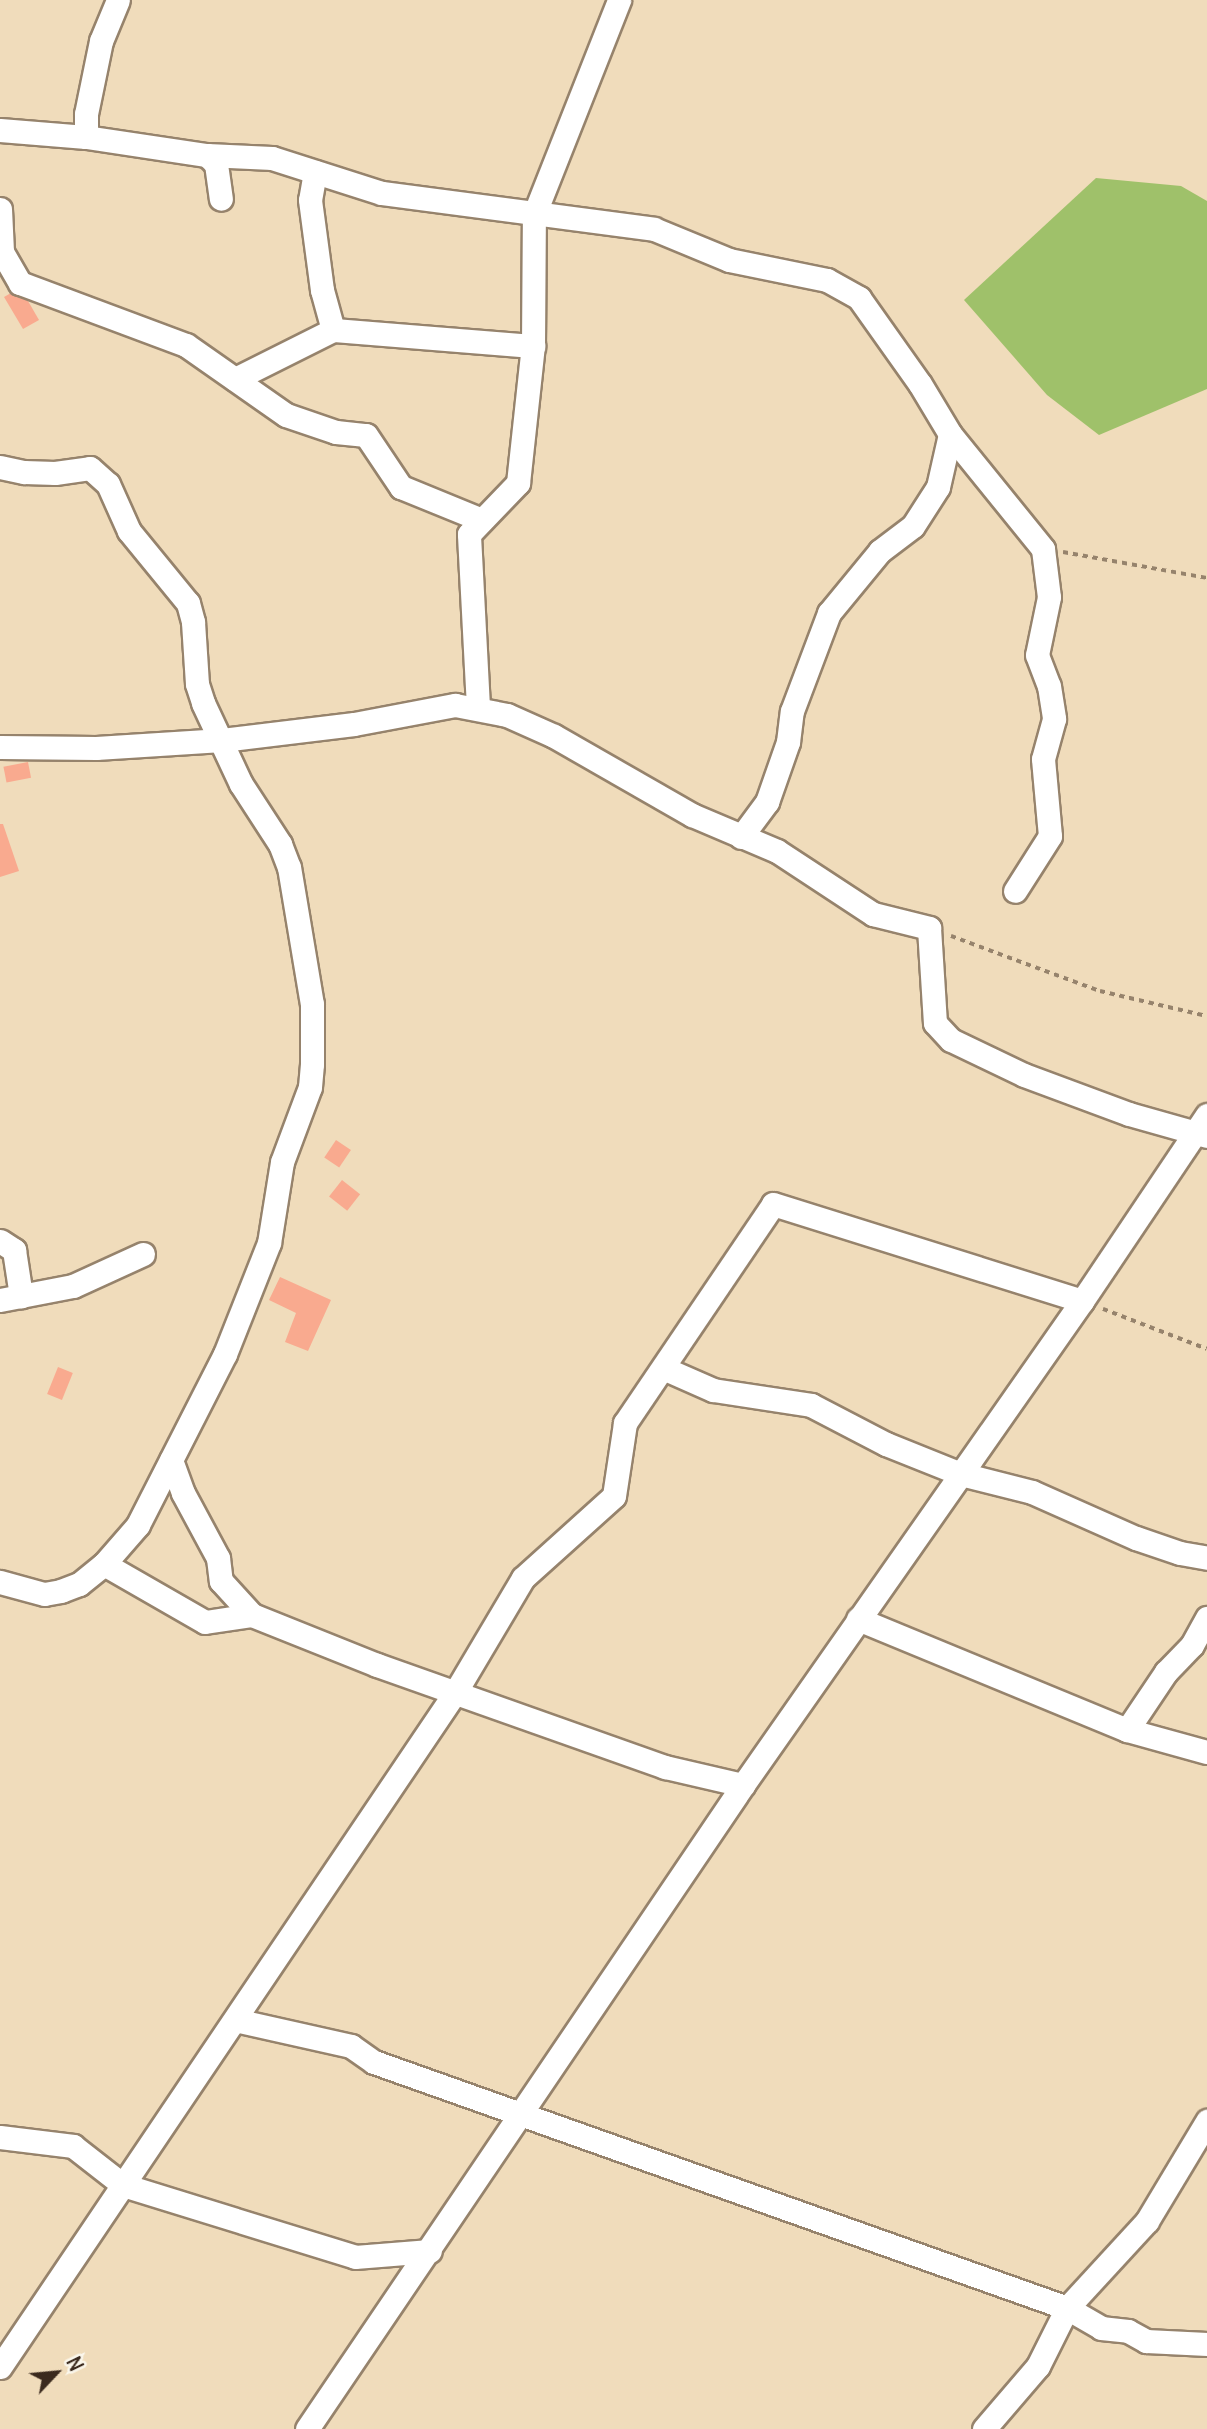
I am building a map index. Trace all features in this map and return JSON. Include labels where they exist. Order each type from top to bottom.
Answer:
[{"type":"street","points":[[86,137],[86,114],[101,41],[118,0]]},
{"type":"street","points":[[478,707],[469,534],[518,483],[533,346],[534,215],[619,0]]},
{"type":"street","points":[[0,130],[86,137],[207,155],[272,158],[382,193],[534,215],[589,218],[654,229],[729,260],[827,280],[859,298],[920,384],[950,434],[1043,549],[1049,597],[1037,655],[1049,686],[1054,719],[1043,759],[1050,836],[1015,891]]},
{"type":"street","points":[[207,155],[216,164],[221,198]]},
{"type":"street","points":[[315,172],[310,200],[322,290],[333,330]]},
{"type":"street","points":[[0,209],[2,252],[20,283],[174,340],[200,354],[286,415],[336,432],[366,435],[401,487],[482,520]]},
{"type":"street","points":[[234,379],[333,330],[533,346]]},
{"type":"street","points":[[741,837],[767,802],[788,742],[792,711],[829,613],[880,551],[913,526],[938,487],[950,434]]},
{"type":"street","points":[[0,467],[35,472],[90,468],[108,484],[128,531],[188,603],[193,622],[197,684],[241,784],[280,844],[289,867],[312,1004],[310,1087],[282,1162],[269,1243],[225,1354],[138,1525],[104,1564],[79,1584],[44,1594],[0,1582]]},
{"type":"street","points":[[0,747],[96,748],[222,740],[354,724],[455,705],[478,707],[507,715],[554,736],[660,798],[776,851],[873,914],[929,928],[935,1023],[951,1040],[1024,1075],[1129,1114],[1203,1128],[743,1784],[430,2251],[307,2429]]},
{"type":"street","points":[[0,2367],[456,1691],[523,1578],[614,1496],[625,1423],[773,1204],[1082,1301]]},
{"type":"street","points":[[0,1241],[14,1250],[11,1298],[74,1286],[142,1254]]},
{"type":"street","points":[[663,1368],[713,1390],[811,1405],[886,1444],[961,1474],[1032,1492],[1136,1538],[1180,1553],[1207,1558]]},
{"type":"street","points":[[171,1460],[183,1493],[218,1558],[221,1581],[252,1615],[377,1665],[665,1767],[743,1784]]},
{"type":"street","points":[[104,1564],[205,1622],[252,1615]]},
{"type":"street","points":[[1128,1730],[1167,1672],[1192,1645],[1207,1618]]},
{"type":"street","points":[[859,1619],[1128,1730],[1207,1752]]},
{"type":"street","points":[[235,2020],[351,2046],[374,2062],[1067,2308],[1101,2329],[1128,2331],[1146,2341],[1207,2344]]},
{"type":"street","points":[[984,2429],[1038,2365],[1067,2308],[1147,2221],[1207,2121]]},
{"type":"street","points":[[0,2137],[73,2146],[123,2185],[355,2257],[430,2251]]},
{"type":"path","points":[[1043,549],[1207,578]]},
{"type":"path","points":[[929,928],[1100,991],[1207,1016]]},
{"type":"path","points":[[1082,1301],[1207,1349]]},
{"type":"green space","points":[[1096,178],[1181,186],[1207,201],[1207,389],[1099,435],[1047,395],[964,300]]},
{"type":"building","points":[[11,293],[28,301],[39,320],[23,329],[4,297]]},
{"type":"building","points":[[28,762],[31,778],[7,782],[3,767]]},
{"type":"building","points":[[0,824],[3,824],[19,871],[0,877]]},
{"type":"building","points":[[336,1140],[351,1150],[339,1167],[324,1157]]},
{"type":"building","points":[[342,1180],[360,1194],[347,1211],[329,1197]]},
{"type":"building","points":[[280,1277],[331,1300],[308,1351],[285,1342],[296,1313],[269,1300]]},
{"type":"building","points":[[58,1367],[73,1373],[62,1400],[47,1394]]}]
